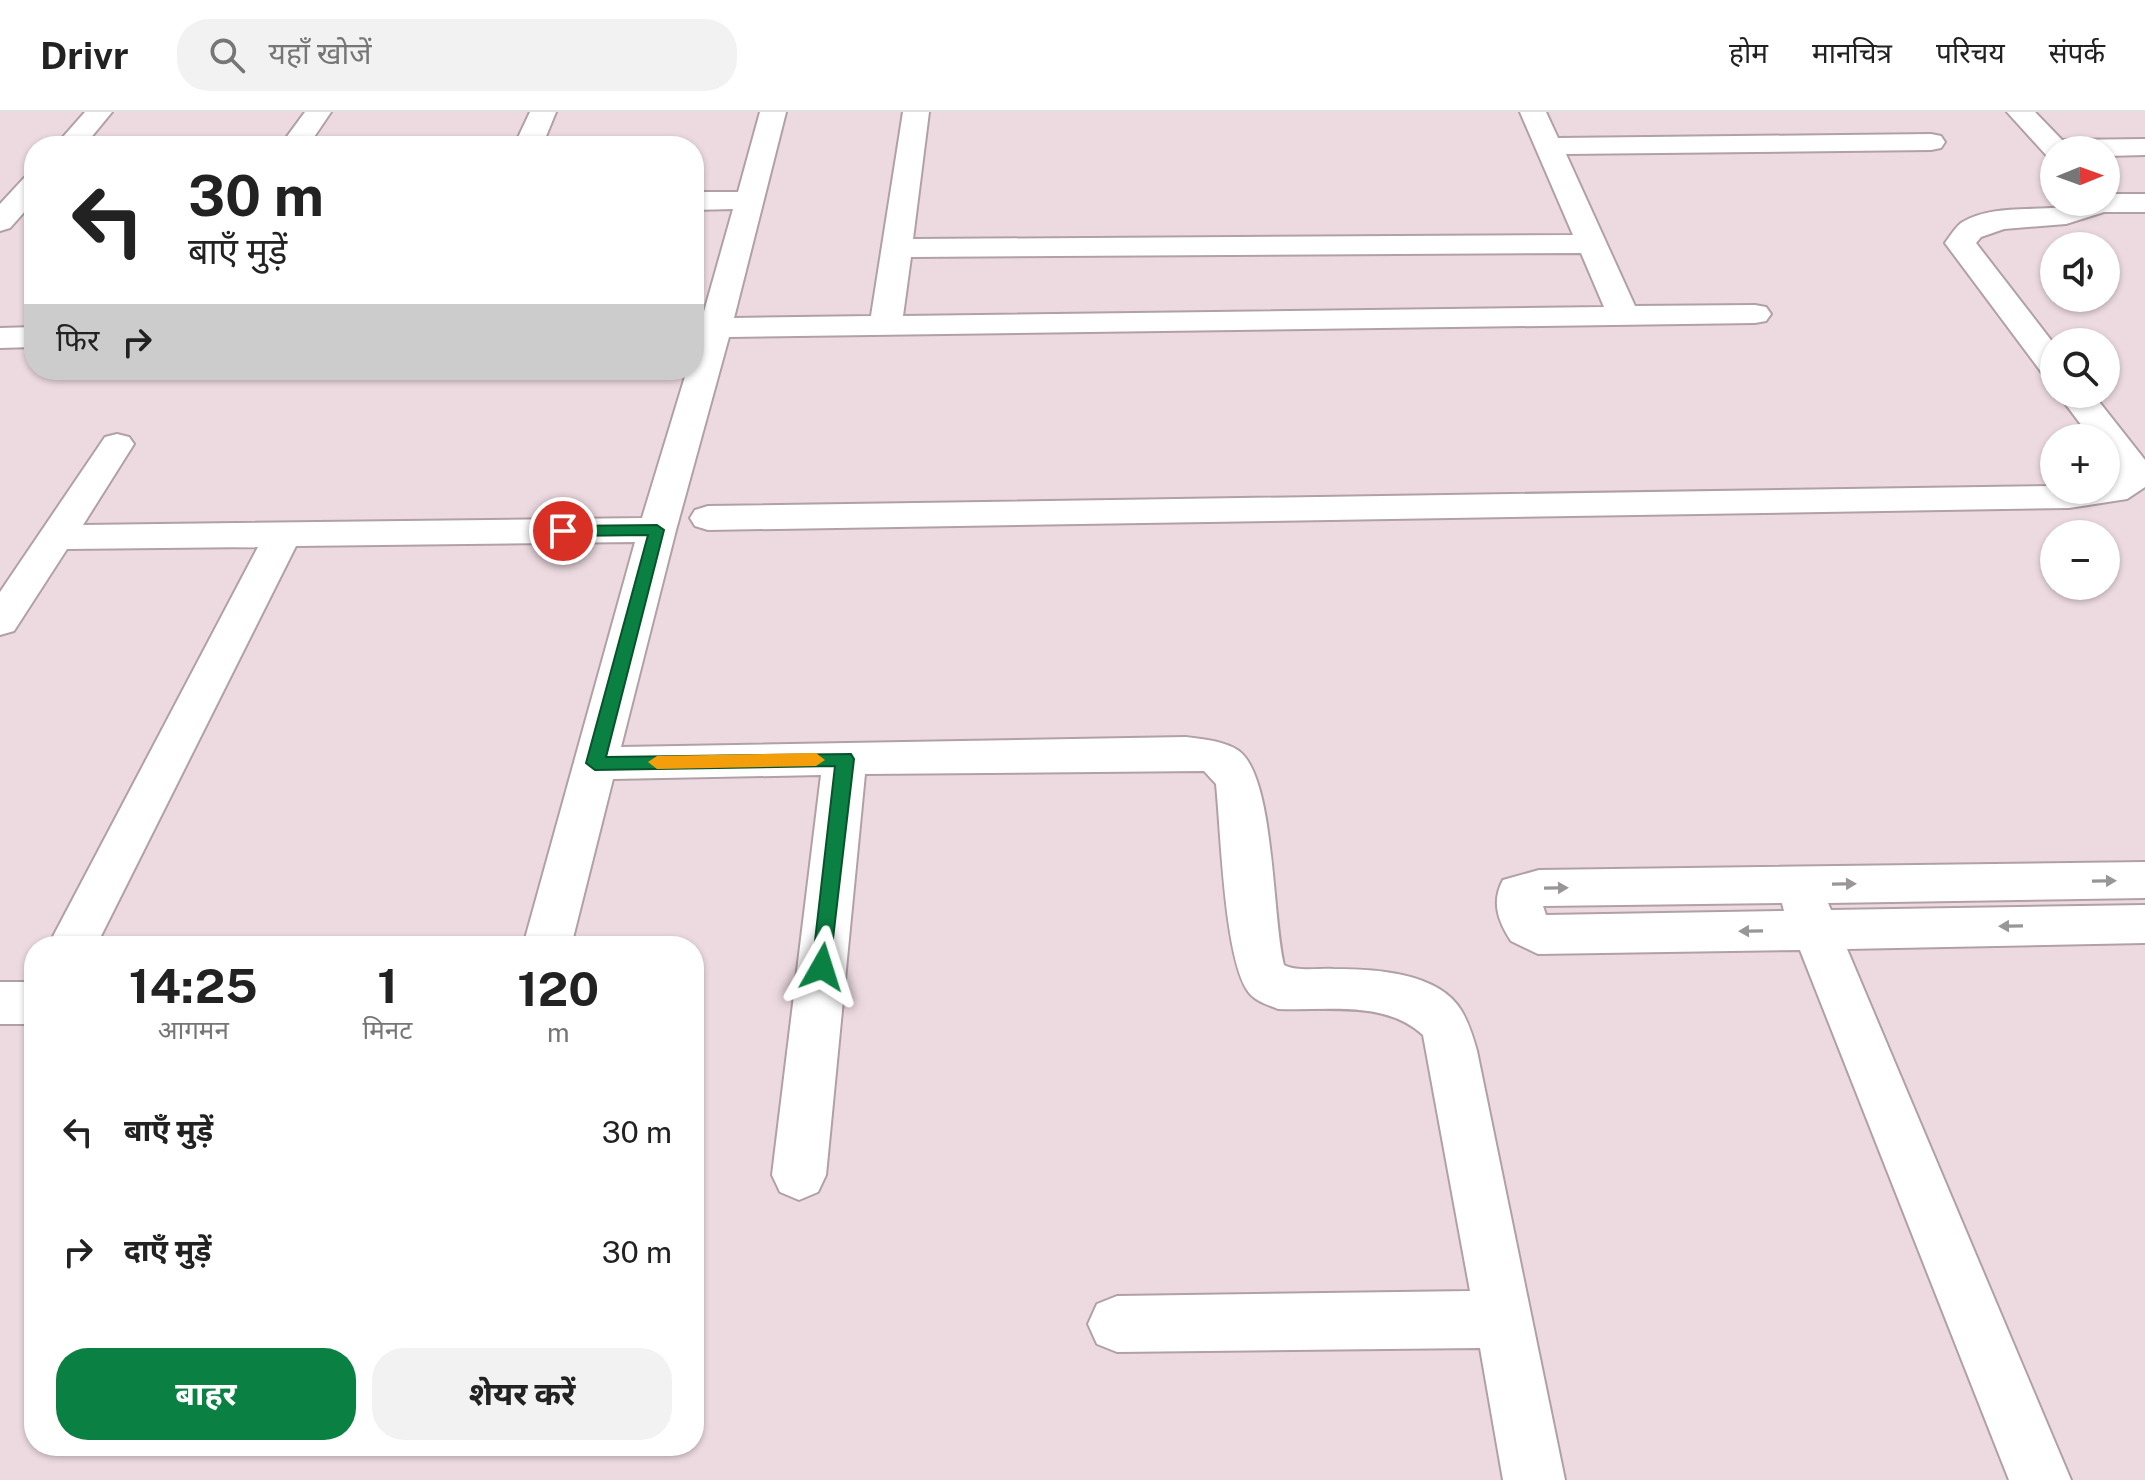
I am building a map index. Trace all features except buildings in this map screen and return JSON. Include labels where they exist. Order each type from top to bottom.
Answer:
[{"type":"street","points":[[78,136],[99,112]]},
{"type":"street","points":[[301,136],[318,112]]},
{"type":"street","points":[[532,136],[543,112]]},
{"type":"street","points":[[773,112],[748,200],[705,329],[1755,314]]},
{"type":"street","points":[[886,326],[916,112]]},
{"type":"street","points":[[1533,112],[1624,316]]},
{"type":"street","points":[[2020,112],[2043,136]]},
{"type":"street","points":[[1550,146],[1931,142]]},
{"type":"street","points":[[2120,148],[2145,147]]},
{"type":"street","points":[[4,213],[24,194]]},
{"type":"street","points":[[704,201],[748,200]]},
{"type":"street","points":[[2120,202],[2145,203]]},
{"type":"street","points":[[2040,348],[1960,243],[1964,233],[1983,224],[2066,216]]},
{"type":"street","points":[[896,248],[1593,244]]},
{"type":"street","points":[[0,338],[24,337]]},
{"type":"street","points":[[550,936],[657,530],[693,380]]},
{"type":"street","points":[[708,518],[2069,497],[2114,491],[2132,479],[2131,466],[2086,408]]},
{"type":"street","points":[[0,622],[117,444]]},
{"type":"street","points":[[56,537],[657,530]]},
{"type":"street","points":[[77,936],[283,534]]},
{"type":"street","points":[[595,763],[1186,753],[1213,756],[1231,767],[1238,784],[1259,963],[1266,979],[1278,988],[1388,993],[1421,1002],[1443,1023],[1452,1051],[1534,1480]]},
{"type":"street","points":[[799,1175],[845,759]]},
{"type":"street","points":[[2145,880],[1806,907],[1538,935],[1529,931],[1524,923],[1518,899],[1519,893],[1525,889],[1539,888],[1806,907],[2145,924]]},
{"type":"street","points":[[1806,907],[2040,1480]]},
{"type":"street","points":[[0,1003],[24,1003]]},
{"type":"street","points":[[1117,1324],[1503,1319]]},
{"type":"slow traffic","points":[[657,762],[816,760]]},
{"type":"route","points":[[563,531],[657,530],[595,763],[845,759],[822,967]]}]
